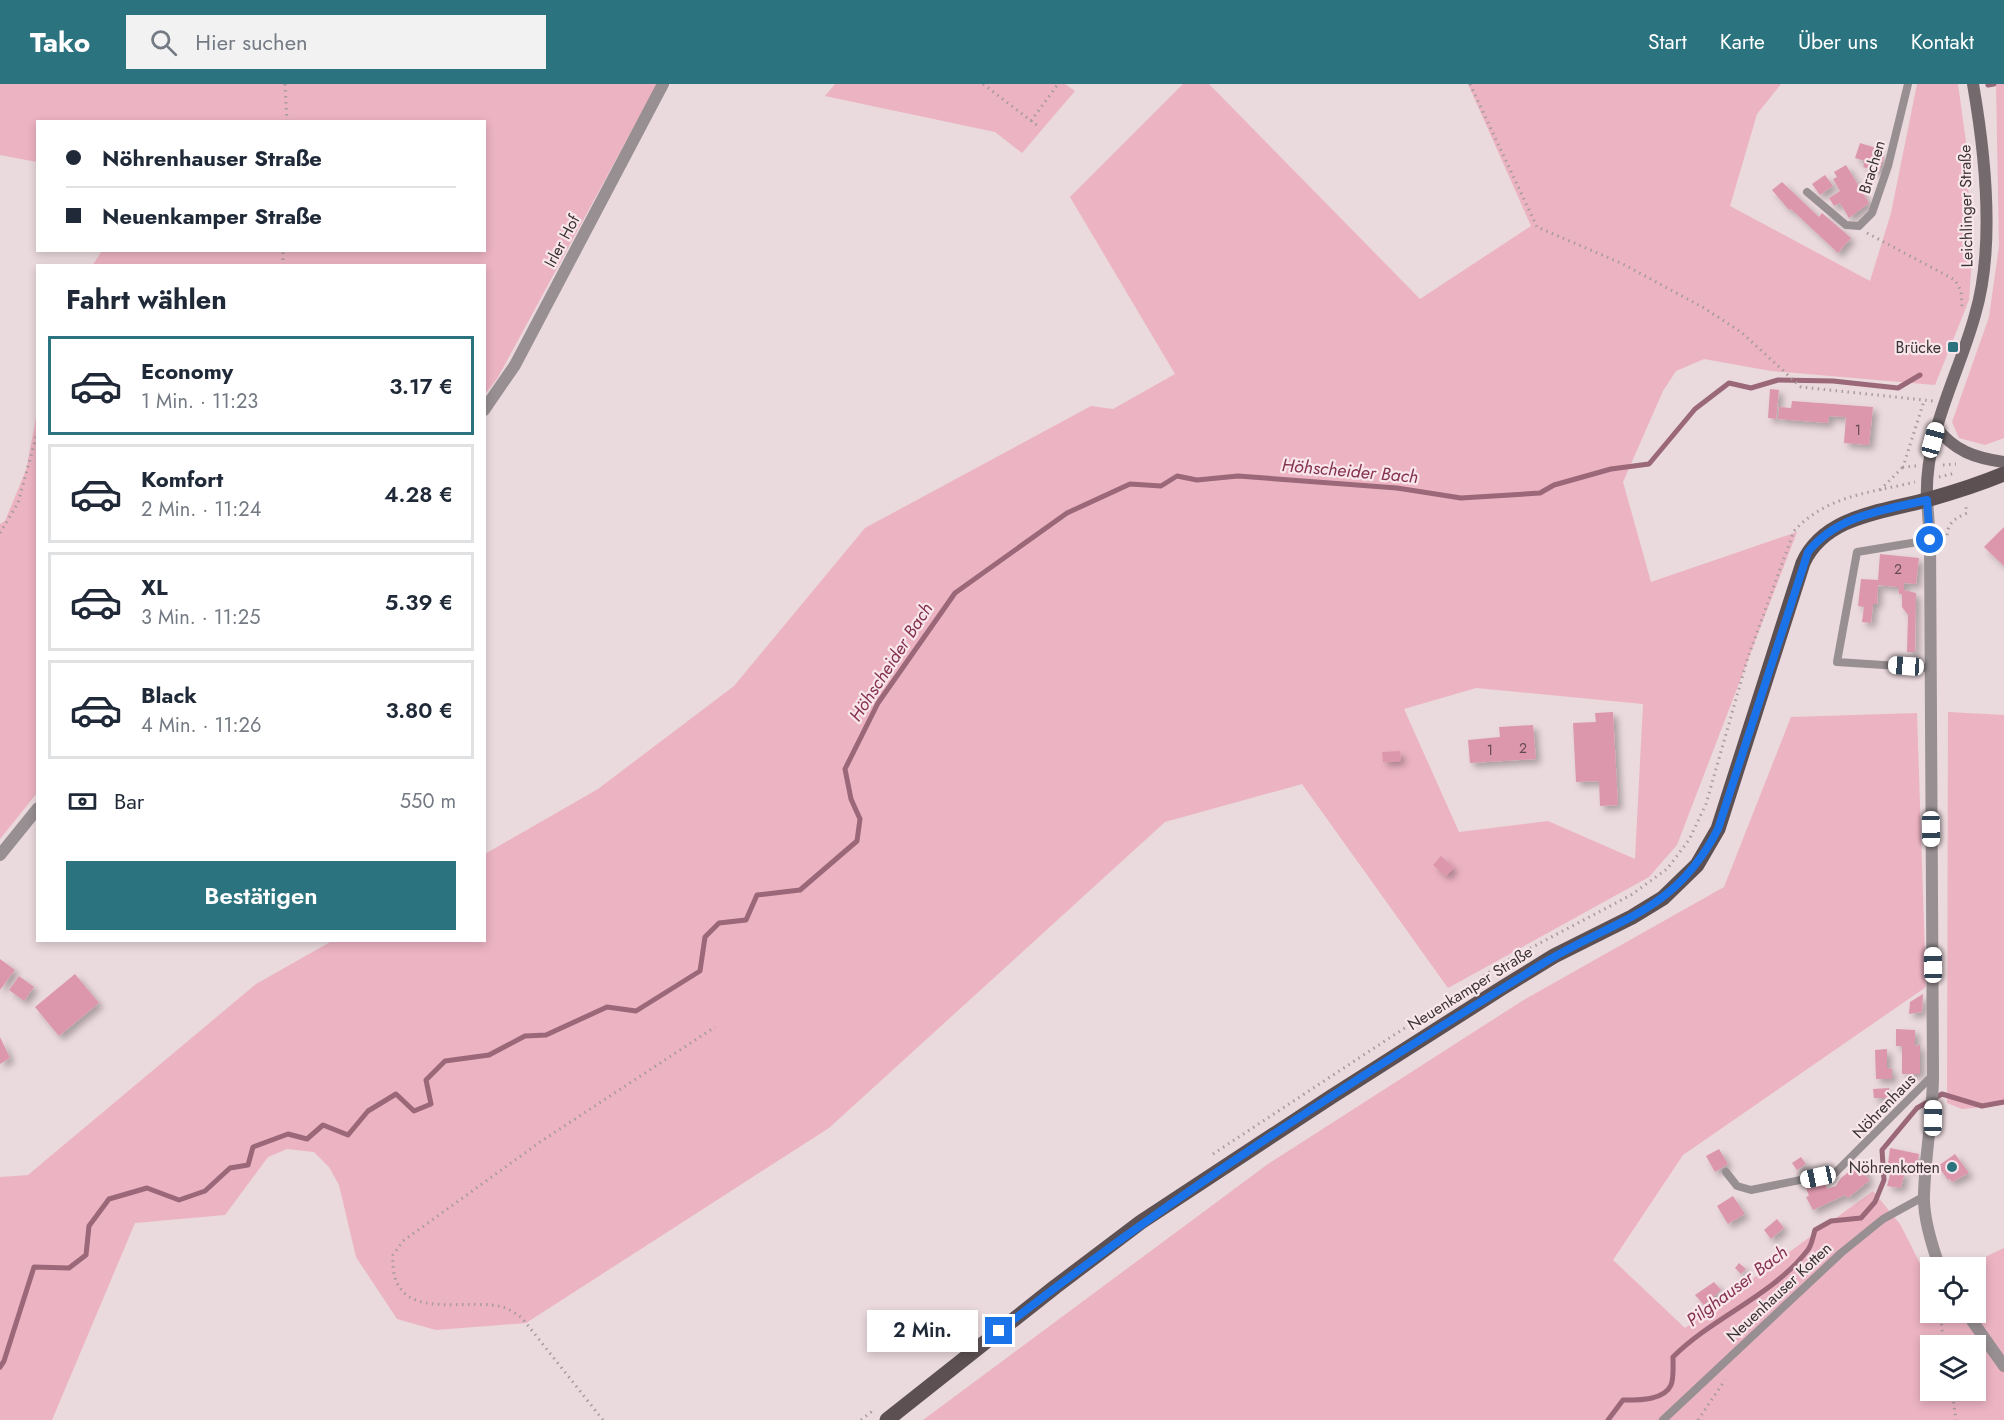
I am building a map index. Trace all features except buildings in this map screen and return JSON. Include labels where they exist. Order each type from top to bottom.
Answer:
[{"type":"main road","name":"Leichlinger Straße","points":[[1927,500],[1927,466],[1936,427],[1973,324],[1983,279],[1985,225],[1981,137],[1973,84]]},
{"type":"main road","points":[[1936,427],[1948,443],[1960,451],[2004,462]]},
{"type":"main road","name":"Neuenkamper Straße","points":[[887,1420],[1141,1222],[1331,1096],[1502,988],[1554,956],[1632,917],[1674,889],[1697,865],[1718,829],[1808,552],[1826,534],[1853,519],[1927,500],[2004,474]]},
{"type":"street","name":"Irler Hof","points":[[486,407],[515,365],[663,84]]},
{"type":"street","points":[[1927,500],[1930,540],[1934,1075],[1933,1118],[1923,1197],[1926,1219],[1937,1257]]},
{"type":"street","points":[[0,855],[36,810]]},
{"type":"street","points":[[1974,1323],[2004,1366]]},
{"type":"lane","name":"Brachen","points":[[1859,226],[1872,213],[1888,166],[1908,84]]},
{"type":"lane","points":[[1807,192],[1846,225],[1859,226]]},
{"type":"lane","points":[[1930,540],[1857,552],[1837,662],[1930,668]]},
{"type":"lane","name":"Nöhrenhaus","points":[[1725,1172],[1737,1186],[1751,1190],[1835,1173],[1934,1075]]},
{"type":"lane","name":"Neuenhauser Kotten","points":[[1663,1420],[1841,1253],[1883,1219],[1923,1197]]},
{"type":"path","points":[[285,84],[287,120]]},
{"type":"path","points":[[983,84],[1038,126]]},
{"type":"path","points":[[1031,121],[1058,84]]},
{"type":"path","points":[[1470,84],[1537,227],[1623,264],[1704,308],[1741,332],[1801,387],[1923,400]]},
{"type":"path","points":[[1859,226],[1873,238],[1955,280],[1959,285],[1962,308],[1965,311]]},
{"type":"path","points":[[0,533],[18,503],[36,437]]},
{"type":"path","points":[[1203,1161],[1508,960],[1631,895],[1667,869],[1689,840],[1706,804],[1749,657],[1794,531],[1808,515],[1824,505],[1879,491],[1903,467]]},
{"type":"path","points":[[603,1420],[522,1318],[513,1311],[491,1305],[420,1303],[407,1295],[397,1280],[393,1255],[403,1241],[510,1162],[715,1027]]},
{"type":"path","points":[[1953,1401],[1956,1420]]},
{"type":"path","points":[[861,1420],[879,1406]]},
{"type":"shaded area","points":[[0,84],[657,84],[497,379],[486,393],[486,264],[94,264],[101,252],[486,252],[486,120],[36,120],[36,162],[0,155]]},
{"type":"shaded area","points":[[835,84],[1065,84],[1075,91],[1022,153],[995,132],[825,96]]},
{"type":"shaded area","points":[[1183,84],[1209,84],[1420,299],[1531,226],[1468,84],[1781,84],[1757,114],[1730,206],[1870,281],[1891,213],[1917,84],[1958,84],[1966,142],[1972,258],[1969,300],[1935,385],[1771,371],[1704,359],[1676,371],[1663,391],[1623,482],[1651,582],[1797,532],[1677,845],[1649,877],[1448,988],[1302,784],[1165,822],[829,1128],[526,1323],[436,1330],[397,1319],[356,1257],[339,1185],[329,1167],[314,1152],[287,1149],[268,1157],[225,1215],[135,1223],[52,1420],[0,1420],[0,1177],[28,1175],[256,984],[330,942],[486,942],[486,853],[598,789],[734,686],[865,528],[1091,406],[1113,409],[1175,374],[1070,197]],"holes":[[[1476,688],[1643,704],[1635,859],[1548,821],[1459,832],[1404,709]]]},
{"type":"shaded area","points":[[1996,84],[2004,84],[2004,438],[1985,445],[1959,438],[1952,422],[1989,317],[1999,246]]},
{"type":"shaded area","points":[[36,418],[36,794],[0,839],[0,524],[5,521],[26,470]]},
{"type":"shaded area","points":[[1948,712],[2004,715],[2004,1105],[1962,1109],[1947,1103]]},
{"type":"shaded area","points":[[1917,713],[1926,987],[1683,1155],[1613,1260],[1685,1328],[1873,1191],[1900,1224],[1920,1263],[1920,1323],[1986,1323],[1985,1257],[2004,1248],[2004,1420],[923,1420],[1268,1164],[1522,1001],[1724,887],[1791,717]]},
{"type":"waterway","name":"Höhscheider Bach","points":[[1988,85],[1994,84]]},
{"type":"waterway","name":"Höhscheider Bach","points":[[0,1367],[4,1361],[34,1267],[69,1268],[86,1255],[89,1226],[109,1199],[147,1188],[179,1200],[205,1191],[230,1168],[248,1165],[253,1147],[288,1134],[307,1139],[323,1125],[348,1135],[368,1111],[396,1094],[414,1111],[431,1104],[426,1080],[445,1061],[489,1055],[525,1036],[546,1035],[607,1007],[636,1011],[700,971],[705,937],[719,923],[746,920],[757,895],[800,890],[857,841],[860,819],[851,799],[845,769],[878,703],[955,593],[1067,513],[1130,484],[1161,486],[1177,476],[1197,480],[1238,476],[1397,488],[1461,498],[1540,493],[1554,485],[1611,469],[1649,464],[1695,409],[1729,383],[1751,388],[1778,380],[1833,381],[1898,388],[1920,375]]},
{"type":"waterway","name":"Pilghauser Bach","points":[[1942,1094],[1982,1106],[2004,1102]]},
{"type":"waterway","name":"Pilghauser Bach","points":[[1608,1420],[1623,1400],[1656,1397],[1668,1390],[1673,1379],[1673,1357],[1706,1330],[1760,1294],[1793,1267],[1809,1249],[1815,1230],[1831,1221],[1861,1218],[1875,1202],[1884,1180],[1882,1150],[1917,1108],[1942,1094]]},
{"type":"place","name":"Brücke","points":[[1953,347]]},
{"type":"place","name":"Nöhrenkotten","points":[[1952,1167]]},
{"type":"route","points":[[999,1331],[1141,1222],[1331,1096],[1554,956],[1652,906],[1674,889],[1697,865],[1718,829],[1808,552],[1834,528],[1853,519],[1927,500],[1930,540]]}]
